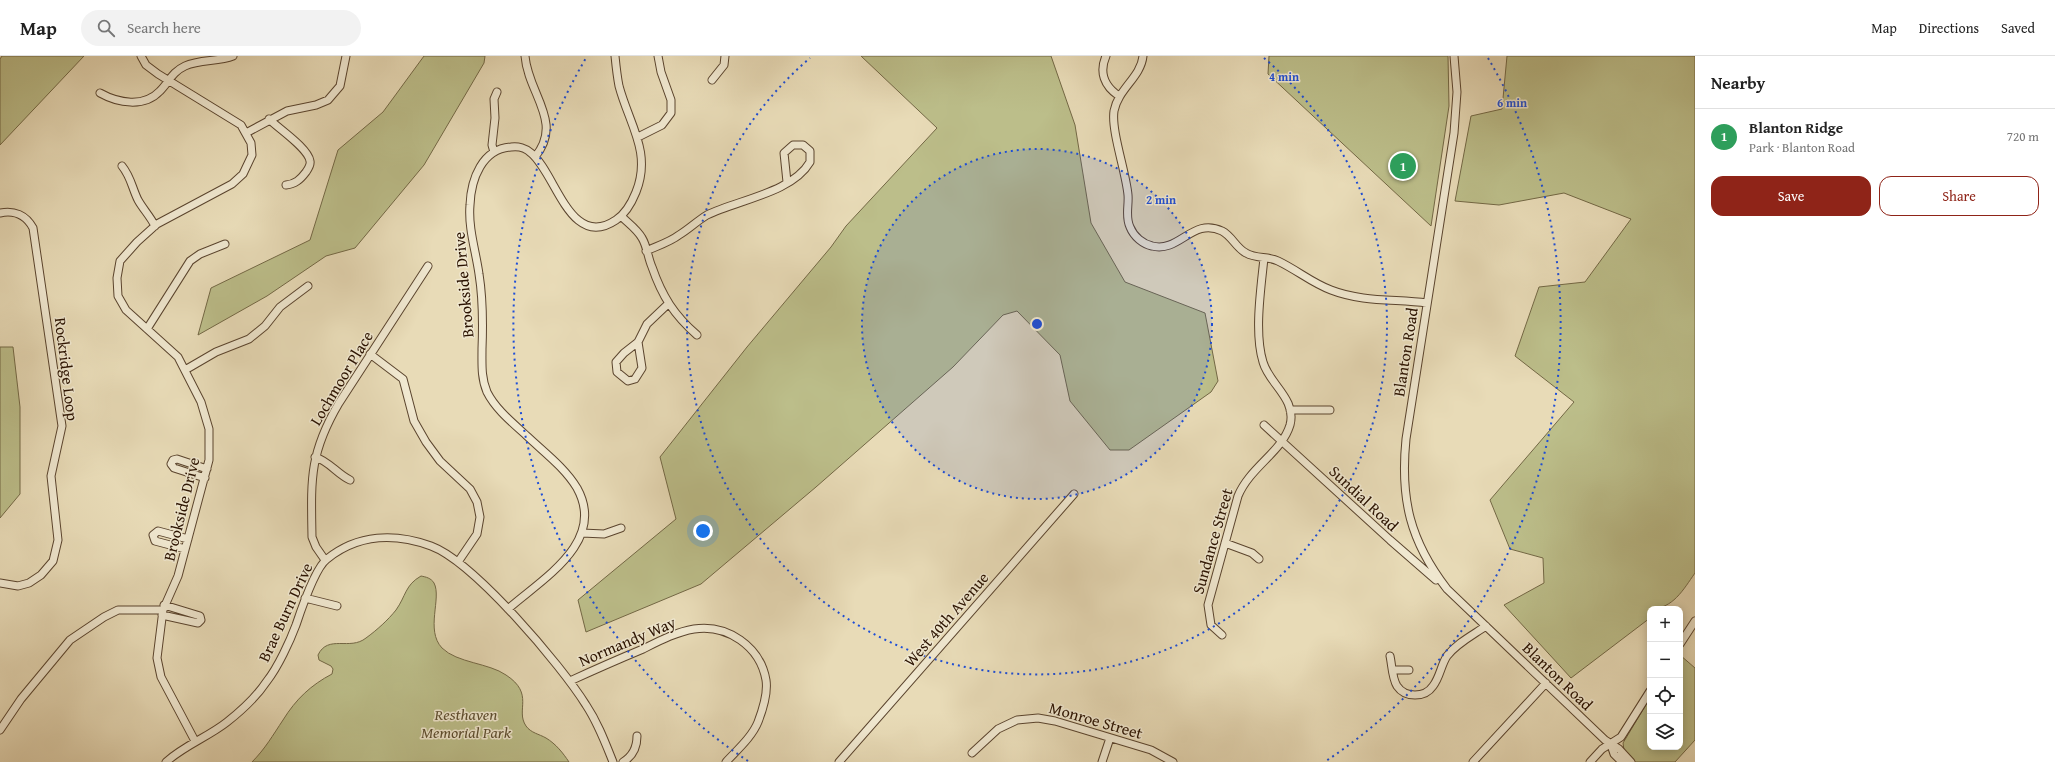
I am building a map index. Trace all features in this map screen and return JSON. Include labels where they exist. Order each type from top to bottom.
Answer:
[{"type":"street","name":"Brookside Drive","points":[[141,56],[150,68],[167,81],[227,115],[241,125],[251,142],[252,155],[243,174],[232,184],[196,204],[179,211],[155,226],[120,261],[117,278],[118,296],[126,310],[178,357],[201,402],[209,429],[209,460],[205,478],[197,499],[178,576],[163,610],[157,658],[161,677],[195,741]]},
{"type":"street","points":[[100,94],[120,102],[145,101],[155,96],[175,72],[190,64],[233,56]]},
{"type":"street","points":[[246,133],[269,119],[287,111],[322,103],[333,96],[342,80],[346,56]]},
{"type":"street","points":[[526,56],[530,79],[547,128],[544,144],[535,157]]},
{"type":"street","name":"Brookside Drive","points":[[508,609],[571,554],[582,533],[584,512],[577,488],[559,466],[502,412],[491,399],[484,384],[482,364],[483,324],[479,275],[469,206],[476,174],[484,159],[499,148],[517,146],[530,152],[535,157],[565,206],[582,224],[595,226],[604,225],[621,216],[632,201],[640,178],[642,155],[638,137],[619,85],[615,56]]},
{"type":"street","points":[[638,137],[662,126],[671,113],[671,100],[661,72],[658,56]]},
{"type":"street","points":[[712,80],[724,65],[725,56]]},
{"type":"street","points":[[1106,56],[1103,66],[1103,77],[1107,85],[1119,96]]},
{"type":"street","points":[[1143,56],[1139,69],[1119,96],[1114,112],[1115,128],[1128,196],[1129,225],[1135,236],[1150,246],[1167,247],[1198,229],[1215,228],[1232,238],[1244,252],[1276,260],[1314,282],[1351,296],[1427,303]]},
{"type":"street","name":"Blanton Road","points":[[1454,56],[1457,92],[1454,133],[1406,439],[1404,485],[1410,516],[1427,563],[1447,589],[1611,745]]},
{"type":"street","points":[[494,152],[494,99],[498,92]]},
{"type":"street","points":[[269,119],[305,152],[310,161],[310,166],[300,179],[296,183],[286,185]]},
{"type":"street","points":[[646,251],[679,236],[707,216],[763,194],[787,182],[800,174],[810,162],[810,151],[803,145],[793,144],[784,153],[787,182]]},
{"type":"street","points":[[122,166],[128,175],[139,201],[155,226]]},
{"type":"street","name":"Rockridge Loop","points":[[0,213],[10,212],[22,215],[30,223],[35,235],[62,426],[51,476],[58,540],[53,561],[41,575],[29,583],[18,586],[0,583]]},
{"type":"street","points":[[621,216],[643,239],[646,251],[668,304],[681,321],[697,335]]},
{"type":"street","points":[[147,329],[190,260],[225,244]]},
{"type":"street","points":[[1264,258],[1259,322],[1262,362],[1272,379],[1287,399],[1290,410],[1330,410]]},
{"type":"street","name":"Lochmoor Place","points":[[325,560],[316,547],[312,537],[311,488],[315,457],[328,421],[428,266]]},
{"type":"street","points":[[185,370],[212,354],[241,343],[254,335],[265,326],[280,307],[308,286]]},
{"type":"street","points":[[638,342],[642,368],[635,380],[628,380],[617,372],[616,362],[638,342],[647,324],[668,304]]},
{"type":"street","points":[[370,354],[402,379],[414,421],[426,442],[440,461],[470,489],[477,502],[480,517],[477,534],[458,562]]},
{"type":"street","name":"Sundance Street","points":[[1222,635],[1211,625],[1208,605],[1225,543],[1243,484],[1251,473],[1282,441],[1290,424],[1290,410]]},
{"type":"street","name":"Sundial Road","points":[[1264,425],[1390,540],[1447,589]]},
{"type":"street","points":[[315,457],[321,458],[350,480]]},
{"type":"street","points":[[205,478],[173,468],[171,464],[173,460],[177,460],[207,469]]},
{"type":"street","name":"West 40th Avenue","points":[[839,762],[1074,494]]},
{"type":"street","points":[[582,533],[604,534],[621,528]]},
{"type":"street","points":[[185,549],[155,541],[153,535],[158,531],[188,539]]},
{"type":"street","name":"Brae Burn Drive","points":[[166,762],[195,741],[227,722],[268,681],[295,627],[305,598],[325,560],[346,547],[369,539],[397,537],[432,547],[458,562],[508,609],[570,681],[592,714],[613,762]]},
{"type":"street","points":[[1225,543],[1252,552],[1259,559]]},
{"type":"street","points":[[305,598],[337,606]]},
{"type":"street","points":[[0,730],[21,699],[70,640],[104,617],[118,610],[163,610]]},
{"type":"street","points":[[1681,642],[1695,621]]},
{"type":"street","points":[[1390,656],[1396,686],[1402,691],[1413,695],[1428,692],[1436,683],[1443,663],[1452,650],[1486,626]]},
{"type":"street","name":"Normandy Way","points":[[570,681],[672,635],[694,629],[716,628],[728,632],[751,649],[766,680],[766,699],[758,722],[752,732],[726,762]]},
{"type":"street","points":[[1393,670],[1410,670]]},
{"type":"street","points":[[1473,762],[1546,683]]},
{"type":"street","points":[[1590,762],[1602,749],[1611,745],[1621,737],[1647,696]]},
{"type":"street","name":"Monroe Street","points":[[972,753],[998,729],[1017,720],[1038,718],[1056,721],[1151,750],[1173,762]]},
{"type":"street","points":[[623,762],[632,754],[636,746],[638,736]]},
{"type":"street","points":[[1102,762],[1110,738]]},
{"type":"street","points":[[1611,745],[1614,754],[1622,762]]},
{"type":"street","points":[[1611,745],[1619,749],[1631,762]]},
{"type":"green space","points":[[2,56],[84,56],[0,145],[0,59]]},
{"type":"green space","points":[[424,56],[485,56],[484,63],[424,165],[355,248],[326,256],[267,296],[198,335],[211,288],[310,240],[338,150],[383,112]]},
{"type":"green space","points":[[861,56],[1051,56],[1075,125],[1091,223],[1125,282],[1205,313],[1218,381],[1211,392],[1129,450],[1110,450],[1070,401],[1060,355],[1017,311],[1003,315],[953,367],[816,487],[701,584],[586,632],[578,600],[676,519],[660,457],[747,347],[831,247],[846,226],[937,128]]},
{"type":"green space","points":[[1269,56],[1448,56],[1449,106],[1431,226],[1268,74]]},
{"type":"green space","points":[[1507,56],[1695,56],[1695,573],[1677,597],[1665,606],[1647,606],[1647,620],[1571,678],[1504,605],[1544,583],[1543,558],[1510,549],[1490,500],[1574,402],[1515,356],[1539,287],[1585,282],[1631,219],[1564,193],[1499,205],[1455,201],[1471,116],[1502,109]]},
{"type":"green space","points":[[0,347],[13,347],[20,407],[20,494],[0,518]]},
{"type":"green space","name":"Resthaven Memorial Park","points":[[421,576],[427,577],[431,580],[436,589],[434,623],[437,641],[442,648],[456,657],[499,671],[515,682],[522,695],[522,714],[526,726],[533,732],[553,743],[569,762],[252,762],[265,747],[288,712],[299,699],[317,683],[332,674],[333,669],[331,666],[319,660],[318,655],[322,649],[327,645],[360,642],[366,638],[393,614],[409,587]]},
{"type":"green space","points":[[1683,658],[1695,668],[1695,740],[1675,762],[1634,762],[1624,750],[1623,743],[1647,703],[1647,750],[1683,750]]},
{"type":"place","name":"Blanton Ridge","points":[[1403,166]]}]
